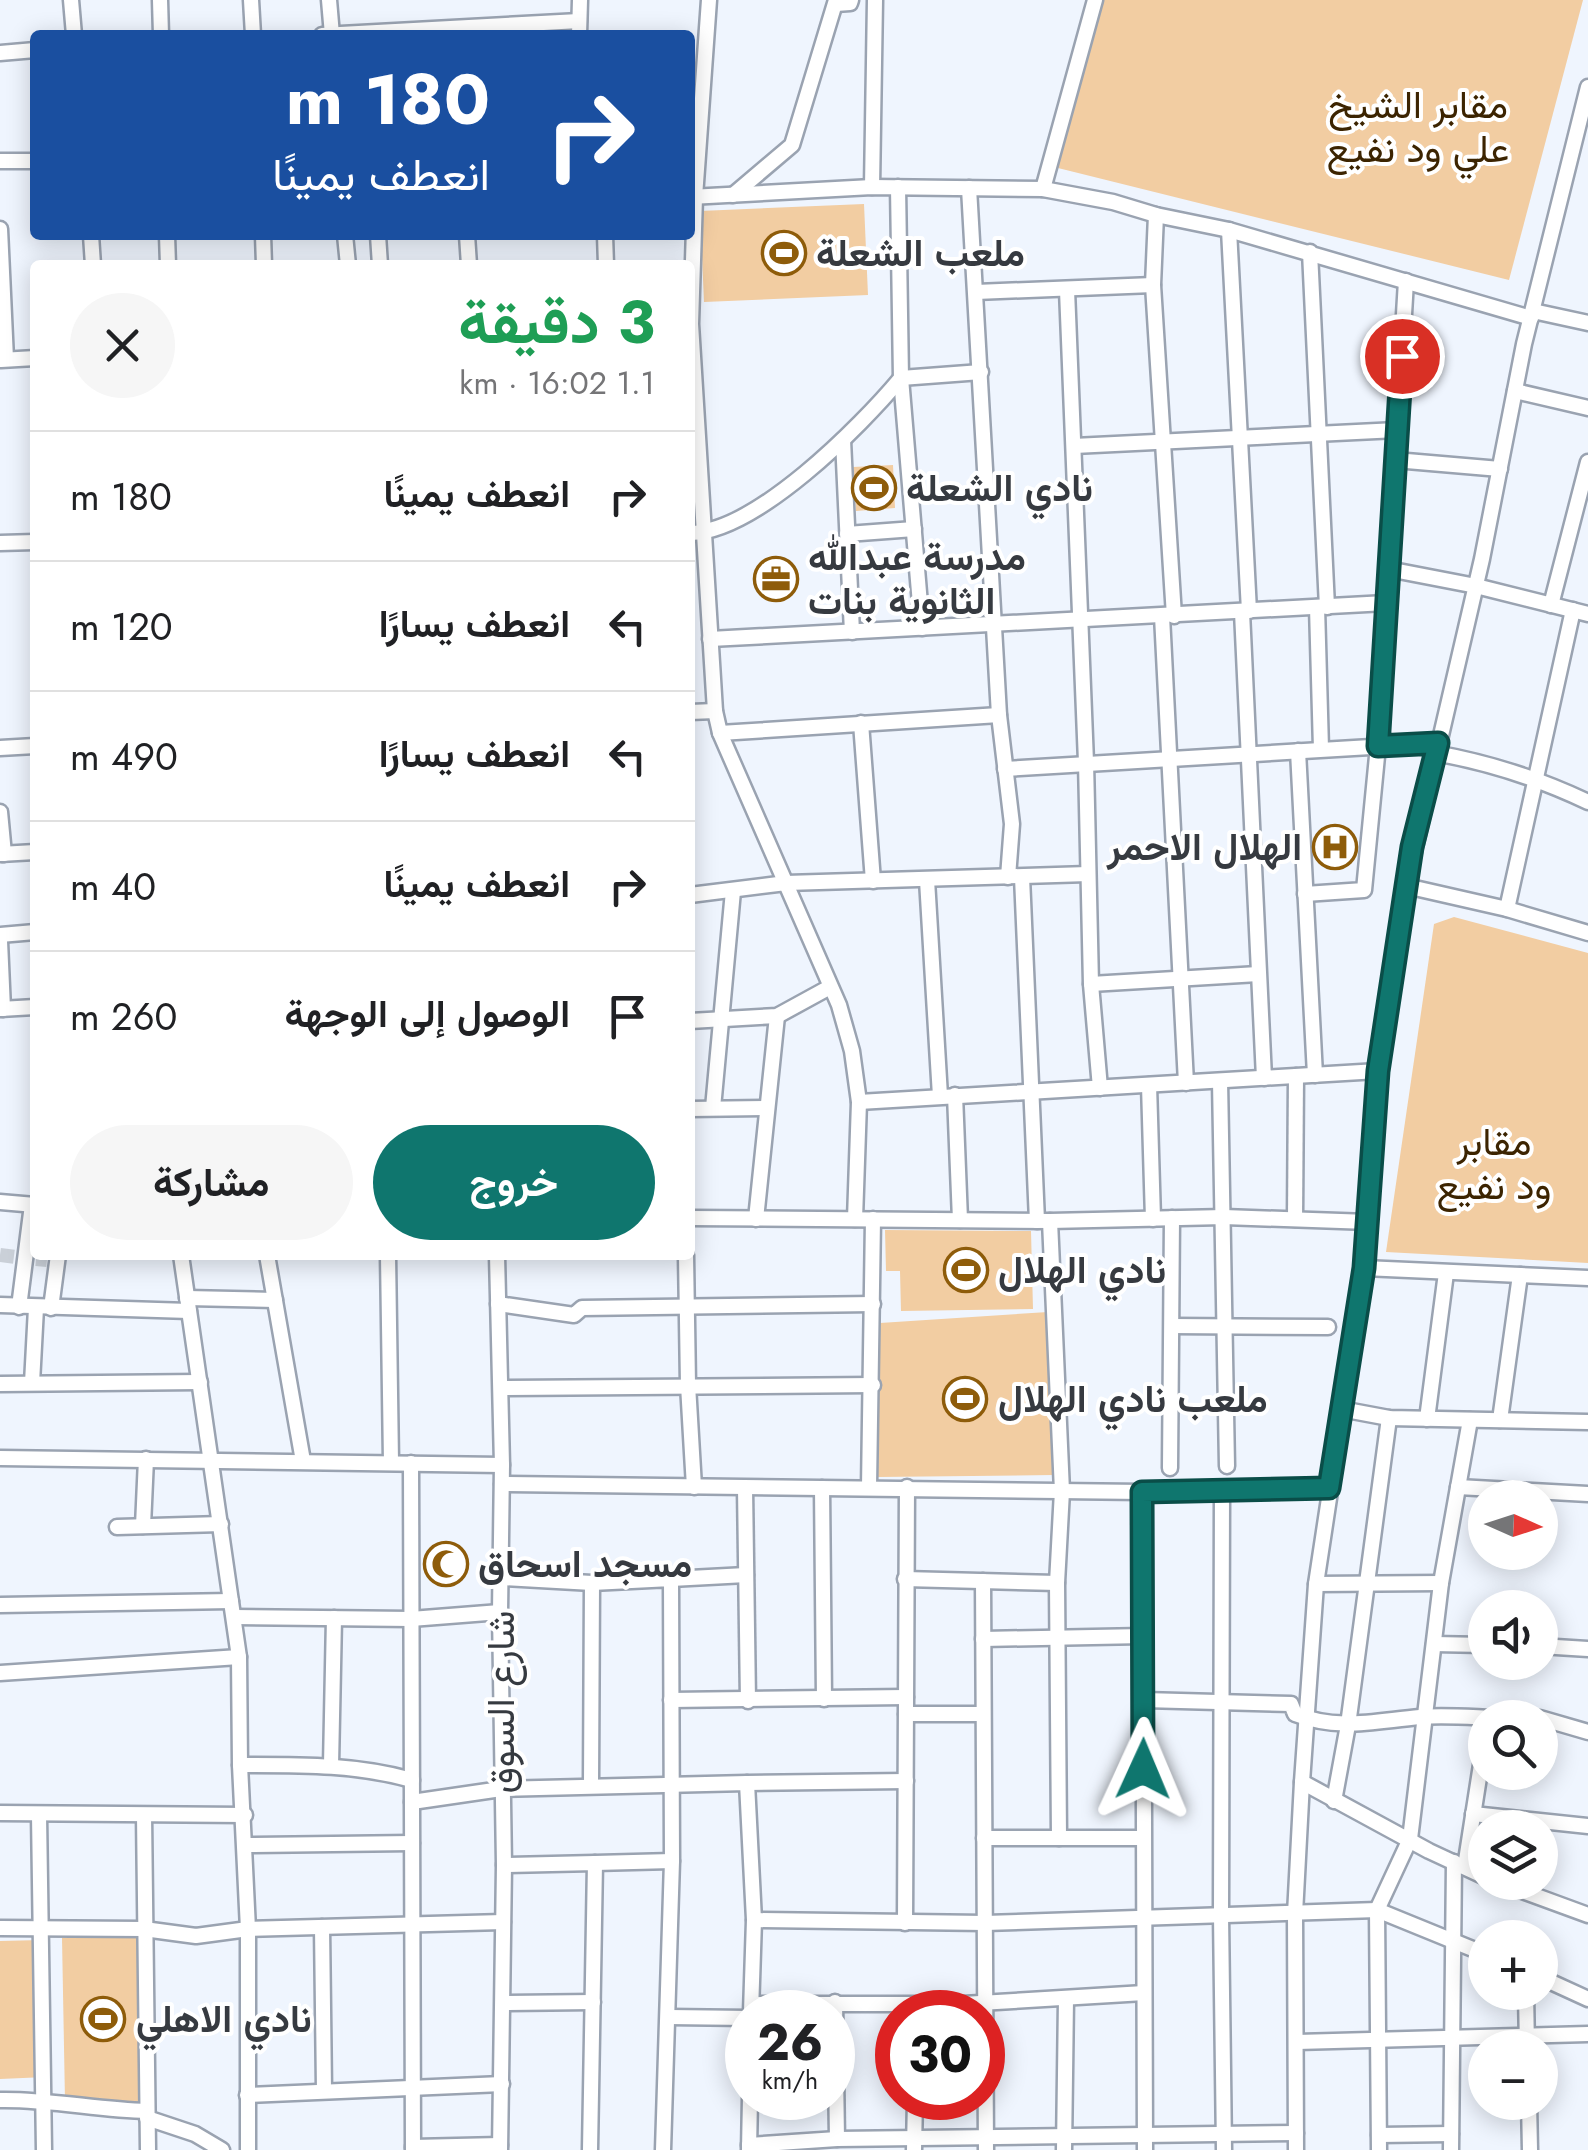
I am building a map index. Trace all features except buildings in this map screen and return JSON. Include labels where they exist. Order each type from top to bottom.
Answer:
[{"type":"street","points":[[71,0],[74,30]]},
{"type":"street","points":[[160,0],[162,30]]},
{"type":"street","points":[[250,0],[252,30]]},
{"type":"street","points":[[329,0],[332,30]]},
{"type":"street","points":[[508,30],[579,28],[580,0]]},
{"type":"street","points":[[695,162],[709,0]]},
{"type":"street","points":[[872,187],[875,0]]},
{"type":"street","points":[[1043,189],[1095,0]]},
{"type":"street","points":[[733,195],[792,145],[841,1]]},
{"type":"street","points":[[0,53],[30,50]]},
{"type":"street","points":[[1296,2150],[1295,1914],[1304,1718],[1316,1584],[1370,1222],[1378,1071],[1406,886],[1476,586],[1532,314],[1585,114],[1588,86]]},
{"type":"street","points":[[0,161],[30,161]]},
{"type":"street","points":[[695,197],[872,187],[1043,189],[1229,230],[1532,314],[1588,323]]},
{"type":"street","points":[[898,187],[901,378],[922,628]]},
{"type":"street","points":[[969,188],[999,715],[1034,1091],[1062,1491],[1057,1582],[1059,1838]]},
{"type":"street","points":[[1156,215],[1153,284],[1164,442],[1171,757],[1186,1083]]},
{"type":"street","points":[[0,229],[3,360],[30,358]]},
{"type":"street","points":[[1229,230],[1264,1078]]},
{"type":"street","points":[[1310,252],[1322,607],[1321,749]]},
{"type":"street","points":[[1305,894],[1364,890],[1378,746],[1406,282]]},
{"type":"street","points":[[976,292],[1153,284]]},
{"type":"street","points":[[1067,290],[1091,984],[1100,1088]]},
{"type":"street","points":[[697,533],[749,512],[809,470],[864,423],[901,378],[981,372]]},
{"type":"street","points":[[1515,392],[1588,408]]},
{"type":"street","points":[[1074,446],[1397,430]]},
{"type":"street","points":[[843,440],[852,632]]},
{"type":"street","points":[[1395,460],[1500,469]]},
{"type":"street","points":[[1552,605],[1581,527],[1588,462]]},
{"type":"street","points":[[695,473],[714,711],[840,1005],[852,1050],[859,1102],[856,1219]]},
{"type":"street","points":[[847,534],[914,529]]},
{"type":"street","points":[[0,543],[30,542]]},
{"type":"street","points":[[1388,569],[1580,612],[1536,778],[1507,909]]},
{"type":"street","points":[[710,639],[1386,603]]},
{"type":"street","points":[[695,712],[714,711]]},
{"type":"street","points":[[720,732],[999,715]]},
{"type":"street","points":[[861,723],[873,881]]},
{"type":"street","points":[[0,748],[30,746]]},
{"type":"street","points":[[1005,769],[1378,746],[1436,748],[1536,778],[1588,802]]},
{"type":"street","points":[[1298,750],[1315,1075]]},
{"type":"street","points":[[0,812],[2,854],[30,852]]},
{"type":"street","points":[[695,895],[786,883],[1088,874]]},
{"type":"street","points":[[927,880],[960,1220]]},
{"type":"street","points":[[1406,886],[1588,933]]},
{"type":"street","points":[[713,1108],[733,892]]},
{"type":"street","points":[[30,933],[0,938],[2,1009],[30,1007]]},
{"type":"street","points":[[1091,984],[1258,974]]},
{"type":"street","points":[[695,1021],[776,1016],[830,986]]},
{"type":"street","points":[[756,1219],[776,1016]]},
{"type":"street","points":[[859,1102],[1378,1071]]},
{"type":"street","points":[[1296,1076],[1296,1220]]},
{"type":"street","points":[[1220,1080],[1227,1466]]},
{"type":"street","points":[[1149,1085],[1153,1218]]},
{"type":"street","points":[[695,1109],[768,1108]]},
{"type":"street","points":[[0,1202],[30,1205]]},
{"type":"street","points":[[695,1218],[1043,1221],[1224,1217],[1370,1222]]},
{"type":"street","points":[[1170,1468],[1172,1218]]},
{"type":"street","points":[[869,1487],[873,1219]]},
{"type":"street","points":[[18,1308],[39,1260]]},
{"type":"street","points":[[32,1384],[43,1308],[40,1260]]},
{"type":"street","points":[[182,1260],[240,1658],[240,1765],[248,1930],[248,2150]]},
{"type":"street","points":[[267,1260],[303,1461]]},
{"type":"street","points":[[388,1260],[391,1462]]},
{"type":"street","name":"شارع السوق","points":[[497,1260],[504,1865],[500,2148]]},
{"type":"street","points":[[686,1260],[694,1487]]},
{"type":"street","points":[[1364,1268],[1588,1278]]},
{"type":"street","points":[[1426,1419],[1446,1273]]},
{"type":"street","points":[[1500,1420],[1520,1275]]},
{"type":"street","points":[[0,1305],[43,1308],[276,1300]]},
{"type":"street","points":[[498,1304],[574,1314],[582,1308],[686,1304],[873,1304]]},
{"type":"street","points":[[1172,1326],[1328,1327]]},
{"type":"street","points":[[0,1384],[200,1382]]},
{"type":"street","points":[[501,1388],[873,1385]]},
{"type":"street","points":[[1341,1408],[1390,1418],[1588,1422]]},
{"type":"street","points":[[1334,1801],[1390,1418]]},
{"type":"street","points":[[1468,1832],[1459,1865],[1453,1941],[1451,2142],[1379,2143],[1377,1910],[1410,1839],[1441,1583],[1470,1420]]},
{"type":"street","points":[[0,1458],[502,1464]]},
{"type":"street","points":[[143,1526],[146,1458]]},
{"type":"street","points":[[410,1463],[413,2149],[500,2148]]},
{"type":"street","points":[[502,1484],[1142,1492],[1329,1488]]},
{"type":"street","points":[[905,1923],[907,1487]]},
{"type":"street","points":[[1458,1487],[1588,1494]]},
{"type":"street","points":[[745,1488],[748,1701]]},
{"type":"street","points":[[822,1488],[824,1699]]},
{"type":"street","points":[[1222,1490],[1224,2150]]},
{"type":"street","points":[[1142,1492],[1145,2150]]},
{"type":"street","points":[[117,1527],[220,1524]]},
{"type":"street","points":[[502,1578],[592,1583],[746,1575]]},
{"type":"street","points":[[663,2150],[672,1861],[671,1578]]},
{"type":"street","points":[[905,1580],[1057,1582]]},
{"type":"street","points":[[983,1581],[985,1990]]},
{"type":"street","points":[[591,1786],[592,1583]]},
{"type":"street","points":[[1316,1584],[1441,1583]]},
{"type":"street","points":[[0,1605],[233,1609],[334,1618],[500,1612]]},
{"type":"street","points":[[331,1766],[334,1618]]},
{"type":"street","points":[[982,1640],[1144,1636]]},
{"type":"street","points":[[1434,1644],[1468,1645]]},
{"type":"street","points":[[1558,1647],[1588,1648]]},
{"type":"street","points":[[0,1672],[240,1658]]},
{"type":"street","points":[[671,1700],[906,1697]]},
{"type":"street","points":[[1144,1700],[1291,1704],[1294,1714],[1317,1723],[1348,1725],[1425,1716],[1468,1717]]},
{"type":"street","points":[[906,1714],[983,1714]]},
{"type":"street","points":[[1558,1723],[1588,1732]]},
{"type":"street","points":[[240,1765],[331,1766],[375,1770],[412,1780]]},
{"type":"street","points":[[412,1802],[501,1789],[906,1781]]},
{"type":"street","points":[[1302,1782],[1468,1869]]},
{"type":"street","points":[[746,1783],[754,1920],[751,1990]]},
{"type":"street","points":[[0,1813],[245,1815]]},
{"type":"street","points":[[144,1814],[148,2150]]},
{"type":"street","points":[[40,1815],[44,2150]]},
{"type":"street","points":[[1558,1823],[1588,1826]]},
{"type":"street","points":[[984,1838],[1142,1838]]},
{"type":"street","points":[[246,1845],[412,1842]]},
{"type":"street","points":[[504,1865],[672,1861]]},
{"type":"street","points":[[590,2150],[596,1863]]},
{"type":"street","points":[[1547,1900],[1588,1915]]},
{"type":"street","points":[[754,1920],[984,1923],[1377,1910],[1468,1947]]},
{"type":"street","points":[[0,1928],[144,1929],[196,1936],[248,1930],[503,1922]]},
{"type":"street","points":[[322,1927],[324,2090]]},
{"type":"street","points":[[1558,1985],[1588,1999]]},
{"type":"street","points":[[1005,2001],[1144,1993]]},
{"type":"street","points":[[1064,2144],[1066,1998]]},
{"type":"street","points":[[503,2003],[592,2002]]},
{"type":"street","points":[[669,2017],[725,2013]]},
{"type":"street","points":[[1558,2038],[1588,2034]]},
{"type":"street","points":[[1296,2042],[1468,2040]]},
{"type":"street","points":[[247,2095],[502,2084]]},
{"type":"street","points":[[0,2100],[43,2100],[147,2114],[222,2150]]},
{"type":"street","points":[[750,2120],[749,2148],[837,2139],[914,2145],[1064,2144],[1145,2134],[1296,2133]]},
{"type":"street","points":[[837,2120],[837,2139]]},
{"type":"street","points":[[914,2145],[915,2120]]},
{"type":"street","points":[[986,2120],[986,2145]]},
{"type":"street","points":[[1529,2120],[1530,2150]]},
{"type":"green space","name":"مقابر الشيخ علي ود نفيع","points":[[1102,0],[1583,0],[1509,280],[1058,168]]},
{"type":"green space","name":"ملعب الشعلة","points":[[864,204],[868,295],[704,302],[700,211]]},
{"type":"green space","name":"نادي الشعلة","points":[[893,465],[895,508],[856,511],[853,467]]},
{"type":"green space","name":"مقابر ود نفيع","points":[[1454,917],[1588,953],[1588,1263],[1386,1252],[1434,924]]},
{"type":"green space","name":"نادي الهلال","points":[[885,1230],[1031,1231],[1033,1309],[901,1311],[900,1271],[886,1271]]},
{"type":"green space","name":"ملعب نادي الهلال","points":[[1048,1312],[1054,1475],[878,1477],[880,1323]]},
{"type":"green space","name":"نادي الاهلي","points":[[143,1936],[142,2105],[65,2101],[62,1938]]},
{"type":"green space","points":[[42,1940],[46,2077],[0,2079],[0,1941]]},
{"type":"tunnel","points":[[0,1255],[16,1257]]},
{"type":"place","name":"ملعب الشعلة","points":[[784,253]]},
{"type":"place","name":"نادي الشعلة","points":[[874,488]]},
{"type":"place","name":"مدرسة عبدالله الثانوية بنات","points":[[776,579]]},
{"type":"place","name":"الهلال الاحمر","points":[[1335,847]]},
{"type":"place","name":"نادي الهلال","points":[[966,1270]]},
{"type":"place","name":"ملعب نادي الهلال","points":[[965,1399]]},
{"type":"place","name":"مسجد اسحاق","points":[[446,1564]]},
{"type":"place","name":"نادي الاهلي","points":[[103,2019]]},
{"type":"route","points":[[1143,1769],[1142,1492],[1329,1488],[1370,1222],[1378,1071],[1412,847],[1438,743],[1378,746],[1402,356]]}]
